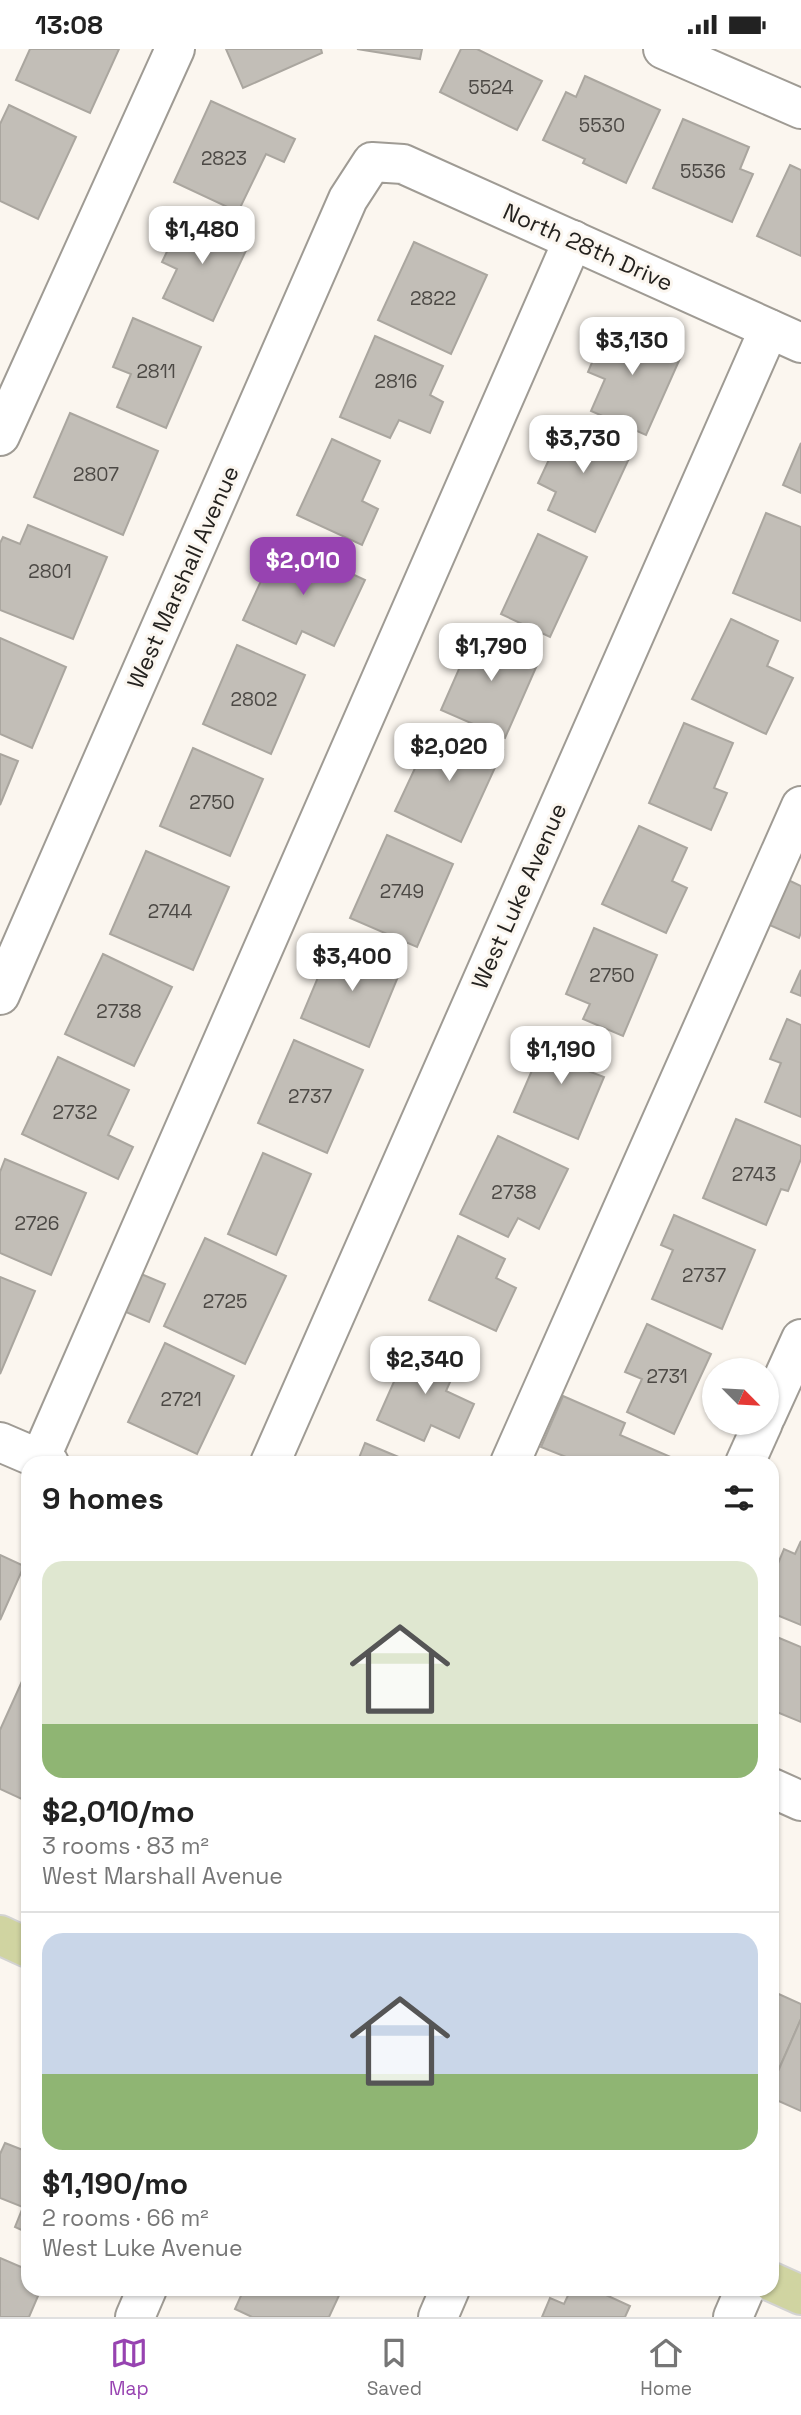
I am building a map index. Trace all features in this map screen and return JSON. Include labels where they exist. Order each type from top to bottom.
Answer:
[{"type":"main road","points":[[779,2285],[801,2295]]},
{"type":"street","points":[[0,436],[175,49]]},
{"type":"street","points":[[663,49],[801,109]]},
{"type":"street","name":"North 28th Drive","points":[[372,162],[403,164],[785,336]]},
{"type":"street","name":"West Marshall Avenue","points":[[0,995],[348,199],[372,162]]},
{"type":"street","points":[[46,1456],[573,240]]},
{"type":"street","name":"West Luke Avenue","points":[[273,1456],[785,336]]},
{"type":"street","points":[[513,1456],[801,806]]},
{"type":"street","points":[[779,1387],[801,1339]]},
{"type":"street","points":[[748,1456],[758,1435]]},
{"type":"street","points":[[0,1441],[33,1456]]},
{"type":"street","points":[[779,1791],[801,1801]]},
{"type":"street","points":[[135,2317],[144,2296]]},
{"type":"street","points":[[438,2317],[447,2296]]},
{"type":"street","points":[[733,2317],[742,2296]]},
{"type":"building","points":[[30,49],[119,49],[90,113],[16,80]]},
{"type":"building","points":[[226,49],[321,49],[322,53],[243,88]]},
{"type":"building","points":[[357,49],[422,49],[420,59]]},
{"type":"building","points":[[461,49],[477,49],[542,81],[517,130],[440,92]]},
{"type":"building","points":[[585,76],[660,110],[626,183],[583,163],[585,159],[543,140],[566,92],[576,97]]},
{"type":"building","points":[[211,101],[295,139],[284,162],[266,154],[238,212],[174,182]]},
{"type":"building","points":[[9,105],[76,137],[38,219],[0,201],[0,124]]},
{"type":"building","points":[[683,119],[749,147],[740,169],[753,174],[732,222],[653,188]]},
{"type":"building","points":[[790,165],[801,170],[801,256],[757,236]]},
{"type":"building","points":[[185,214],[249,244],[213,321],[163,298],[177,269],[162,262]]},
{"type":"building","points":[[414,242],[487,275],[451,354],[378,320]]},
{"type":"building","points":[[133,318],[201,347],[166,428],[117,407],[131,374],[113,367]]},
{"type":"building","points":[[609,322],[682,354],[646,435],[591,411],[605,379],[588,372]]},
{"type":"building","points":[[375,336],[443,366],[430,395],[443,402],[430,433],[399,420],[390,438],[340,417]]},
{"type":"building","points":[[70,413],[158,451],[123,535],[34,497]]},
{"type":"building","points":[[567,421],[632,452],[595,532],[548,510],[556,492],[538,483]]},
{"type":"building","points":[[332,439],[380,461],[362,501],[378,509],[362,545],[297,515]]},
{"type":"building","points":[[801,443],[801,493],[783,485]]},
{"type":"building","points":[[766,513],[801,527],[801,621],[733,593]]},
{"type":"building","points":[[28,525],[107,557],[73,639],[0,610],[0,543],[3,537],[20,544]]},
{"type":"building","points":[[538,534],[587,557],[550,637],[501,614]]},
{"type":"building","points":[[280,540],[365,580],[334,646],[302,631],[296,644],[243,620]]},
{"type":"building","points":[[731,619],[778,641],[767,666],[793,678],[766,734],[692,699]]},
{"type":"building","points":[[477,628],[541,656],[505,738],[441,710]]},
{"type":"building","points":[[0,638],[66,667],[32,748],[0,734]]},
{"type":"building","points":[[237,645],[305,675],[271,754],[203,724]]},
{"type":"building","points":[[684,723],[733,743],[714,788],[727,793],[711,830],[649,803]]},
{"type":"building","points":[[453,728],[503,750],[461,842],[395,811],[431,734],[447,741]]},
{"type":"building","points":[[193,748],[263,779],[230,856],[160,826]]},
{"type":"building","points":[[0,754],[18,761],[0,805]]},
{"type":"building","points":[[639,826],[687,848],[672,881],[687,888],[666,933],[602,904]]},
{"type":"building","points":[[387,835],[453,864],[417,947],[350,918]]},
{"type":"building","points":[[146,851],[229,887],[193,970],[110,934]]},
{"type":"building","points":[[784,878],[801,886],[799,938],[765,923]]},
{"type":"building","points":[[594,928],[657,955],[623,1036],[583,1019],[590,1004],[566,994]]},
{"type":"building","points":[[334,939],[402,967],[369,1047],[301,1018]]},
{"type":"building","points":[[103,954],[172,987],[134,1066],[65,1034]]},
{"type":"building","points":[[801,970],[801,996],[791,992]]},
{"type":"building","points":[[787,1019],[801,1025],[801,1117],[765,1102],[781,1063],[770,1059]]},
{"type":"building","points":[[549,1031],[597,1052],[588,1071],[604,1077],[578,1139],[514,1112]]},
{"type":"building","points":[[294,1040],[363,1070],[327,1153],[258,1123]]},
{"type":"building","points":[[58,1057],[129,1090],[108,1135],[133,1147],[118,1179],[22,1134]]},
{"type":"building","points":[[736,1119],[801,1146],[801,1159],[788,1191],[781,1189],[766,1225],[703,1198]]},
{"type":"building","points":[[498,1136],[568,1169],[539,1229],[518,1218],[508,1237],[460,1214]]},
{"type":"building","points":[[263,1153],[311,1174],[276,1255],[228,1234]]},
{"type":"building","points":[[5,1159],[86,1193],[51,1275],[0,1253],[0,1172]]},
{"type":"building","points":[[674,1215],[755,1250],[722,1329],[652,1299],[673,1250],[661,1245]]},
{"type":"building","points":[[458,1236],[505,1259],[496,1278],[516,1288],[496,1331],[429,1300]]},
{"type":"building","points":[[205,1238],[286,1276],[245,1364],[164,1326]]},
{"type":"building","points":[[134,1271],[165,1284],[149,1322],[119,1309]]},
{"type":"building","points":[[0,1277],[35,1291],[0,1374]]},
{"type":"building","points":[[647,1324],[711,1354],[709,1358],[702,1358],[702,1373],[674,1434],[627,1412],[642,1379],[625,1372]]},
{"type":"building","points":[[412,1341],[459,1362],[446,1391],[474,1404],[459,1438],[431,1425],[424,1441],[377,1420]]},
{"type":"building","points":[[165,1343],[234,1376],[197,1454],[128,1422]]},
{"type":"building","points":[[563,1396],[625,1423],[620,1435],[668,1456],[564,1456],[541,1447]]},
{"type":"building","points":[[365,1443],[396,1456],[360,1456]]},
{"type":"building","points":[[801,1541],[801,1625],[779,1616],[779,1561],[784,1549],[795,1554]]},
{"type":"building","points":[[0,1555],[21,1565],[21,1573],[0,1620]]},
{"type":"building","points":[[779,1638],[801,1647],[801,1722],[779,1713]]},
{"type":"building","points":[[21,1684],[21,1799],[0,1789],[0,1730]]},
{"type":"building","points":[[779,1994],[801,2004],[801,2019],[779,2069]]},
{"type":"building","points":[[801,2019],[801,2111],[779,2101],[779,2069]]},
{"type":"building","points":[[5,2143],[21,2149],[21,2206],[0,2198],[0,2154]]},
{"type":"building","points":[[21,2212],[21,2230],[15,2227]]},
{"type":"building","points":[[0,2258],[21,2267],[21,2296],[38,2296],[29,2317],[0,2317]]},
{"type":"building","points":[[241,2296],[339,2296],[329,2317],[252,2317],[235,2309]]},
{"type":"building","points":[[568,2296],[608,2296],[630,2306],[625,2317],[542,2317],[550,2298],[564,2304]]}]
